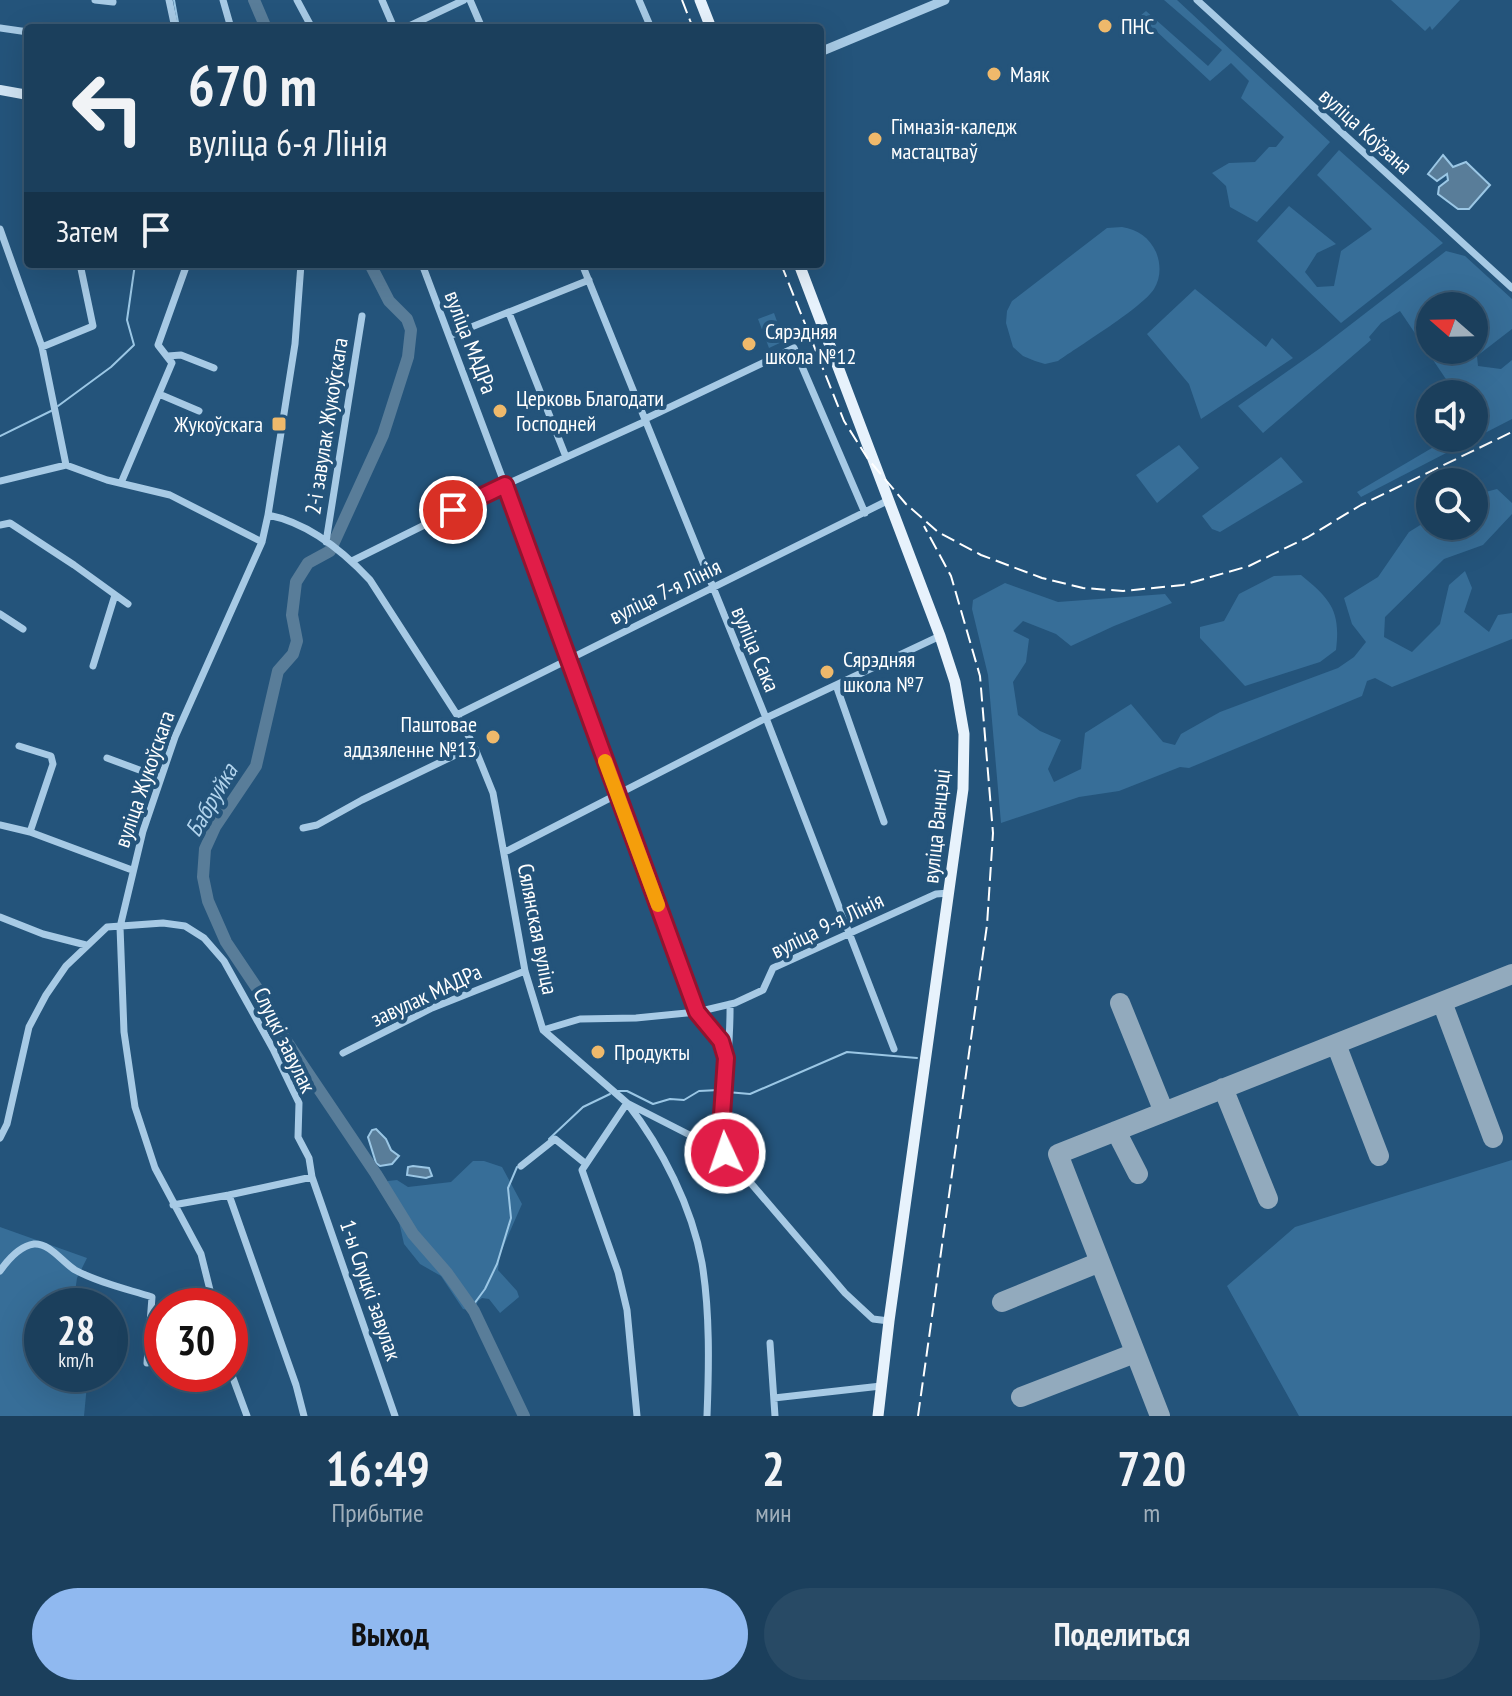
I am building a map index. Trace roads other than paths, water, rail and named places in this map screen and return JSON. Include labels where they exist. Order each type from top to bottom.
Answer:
[{"type":"main road","points":[[700,0],[709,24]]},
{"type":"main road","points":[[0,90],[24,94]]},
{"type":"main road","name":"вуліца Ванцэці","points":[[801,268],[940,636],[955,682],[964,734],[963,789],[878,1416]]},
{"type":"street","points":[[95,0],[113,2]]},
{"type":"street","points":[[169,0],[174,24]]},
{"type":"street","points":[[223,0],[230,24]]},
{"type":"street","points":[[297,0],[310,24]]},
{"type":"street","points":[[382,0],[392,24]]},
{"type":"street","points":[[414,24],[467,0],[480,24]]},
{"type":"street","points":[[639,0],[649,24]]},
{"type":"street","points":[[824,50],[924,5],[945,0]]},
{"type":"street","name":"вуліца Коўзана","points":[[1197,0],[1512,288]]},
{"type":"street","points":[[0,28],[24,31]]},
{"type":"street","points":[[0,229],[1,239],[42,347],[66,465]]},
{"type":"street","points":[[42,347],[93,326],[81,268]]},
{"type":"street","points":[[121,483],[172,363],[158,345],[186,268]]},
{"type":"street","name":"вуліца Жукоўскага","points":[[210,1288],[201,1254],[155,1168],[135,1107],[124,1032],[120,927],[132,870],[175,737],[262,542],[295,344],[301,268]]},
{"type":"street","name":"вуліца МАДРа","points":[[424,268],[697,1012],[721,1041],[726,1058]]},
{"type":"street","name":"вуліца Сака","points":[[584,268],[711,589],[766,718],[894,1049]]},
{"type":"street","points":[[449,336],[589,280]]},
{"type":"street","points":[[509,313],[566,457]]},
{"type":"street","name":"2-і завулак Жукоўскага","points":[[326,542],[362,316]]},
{"type":"street","points":[[352,561],[794,348],[865,513]]},
{"type":"street","points":[[168,356],[181,355],[214,368]]},
{"type":"street","points":[[159,394],[199,411]]},
{"type":"street","points":[[0,481],[66,465],[170,495],[262,542]]},
{"type":"street","name":"вуліца 7-я Лінія","points":[[457,715],[889,500]]},
{"type":"street","name":"Сялянская вуліца","points":[[268,515],[289,519],[326,542],[352,561],[370,580],[474,746],[493,793],[525,971],[543,1030]]},
{"type":"street","points":[[0,525],[10,523],[128,604]]},
{"type":"street","points":[[93,666],[115,595]]},
{"type":"street","points":[[0,614],[23,629]]},
{"type":"street","points":[[505,852],[766,718],[940,636]]},
{"type":"street","points":[[836,685],[884,822]]},
{"type":"street","points":[[19,746],[51,756],[53,764],[30,832]]},
{"type":"street","points":[[303,828],[317,825],[474,746]]},
{"type":"street","points":[[107,758],[161,778]]},
{"type":"street","points":[[0,825],[30,832],[132,870]]},
{"type":"street","name":"вуліца 9-я Лінія","points":[[543,1030],[580,1019],[697,1012],[730,1004],[763,990],[773,968],[936,894],[949,893]]},
{"type":"street","points":[[0,917],[43,934],[86,945]]},
{"type":"street","name":"Слуцкі завулак","points":[[120,927],[163,923],[185,926],[204,938],[224,961],[299,1103],[298,1137],[309,1158],[312,1177]]},
{"type":"street","points":[[0,1138],[7,1124],[29,1027],[46,995],[66,966],[86,945],[107,927],[120,927]]},
{"type":"street","name":"завулак МАДРа","points":[[343,1053],[432,1008],[525,971]]},
{"type":"street","points":[[725,1153],[722,1115],[730,1004]]},
{"type":"street","points":[[543,1030],[627,1103],[667,1166],[689,1216],[702,1261],[706,1299],[707,1416]]},
{"type":"street","points":[[627,1103],[725,1153],[845,1293],[873,1319],[889,1321]]},
{"type":"street","points":[[627,1103],[582,1170],[618,1272],[627,1310],[637,1416]]},
{"type":"street","points":[[521,1166],[555,1139],[586,1164]]},
{"type":"street","points":[[173,1205],[312,1177]]},
{"type":"street","name":"1-ы Слуцкі завулак","points":[[312,1177],[395,1416]]},
{"type":"street","points":[[229,1195],[304,1416]]},
{"type":"street","points":[[0,1271],[23,1248],[35,1244],[49,1249],[74,1269],[144,1295]]},
{"type":"street","points":[[770,1343],[775,1416]]},
{"type":"street","points":[[774,1398],[881,1386]]},
{"type":"street","points":[[238,1392],[247,1416]]},
{"type":"waterway","points":[[174,0],[178,24]]},
{"type":"waterway","name":"Бабруйка","points":[[254,0],[264,24]]},
{"type":"waterway","points":[[58,406],[111,367],[134,345],[127,320],[134,268]]},
{"type":"waterway","name":"Бабруйка","points":[[372,268],[389,301],[407,319],[411,330],[408,357],[383,435],[330,551],[308,563],[296,582],[292,615],[297,641],[293,654],[278,671],[256,766],[215,827],[205,849],[203,877],[208,901],[226,942],[267,1003],[281,1033],[413,1234],[447,1273],[474,1311],[524,1416]]},
{"type":"waterway","points":[[0,436],[53,410]]},
{"type":"waterway","points":[[727,1092],[750,1094],[847,1052],[917,1058]]},
{"type":"waterway","points":[[618,1091],[627,1091],[653,1104],[670,1099],[684,1100],[699,1091],[719,1090]]},
{"type":"waterway","points":[[549,1139],[583,1107],[610,1094]]},
{"type":"waterway","points":[[471,1308],[497,1264],[511,1218],[508,1188],[517,1167]]},
{"type":"railway","points":[[682,0],[691,24]]},
{"type":"railway","points":[[783,268],[844,421],[868,459],[906,504],[938,532],[981,555],[1042,578],[1083,588],[1123,591],[1183,585],[1249,566],[1308,537],[1361,505],[1512,432]]},
{"type":"railway","points":[[918,1416],[987,925],[993,833],[980,676],[951,576],[924,526]]},
{"type":"place","name":"ПНС","points":[[1105,26]]},
{"type":"place","name":"Маяк","points":[[994,74]]},
{"type":"place","name":"Гімназія-каледж мастацтваў","points":[[875,139]]},
{"type":"place","name":"Сярэдняя школа №12","points":[[749,344]]},
{"type":"place","name":"Церковь Благодати Господней","points":[[500,411]]},
{"type":"place","name":"Жукоўскага","points":[[279,424]]},
{"type":"place","name":"Сярэдняя школа №7","points":[[827,672]]},
{"type":"place","name":"Паштовае аддзяленне №13","points":[[493,737]]},
{"type":"place","name":"Продукты","points":[[598,1052]]}]
